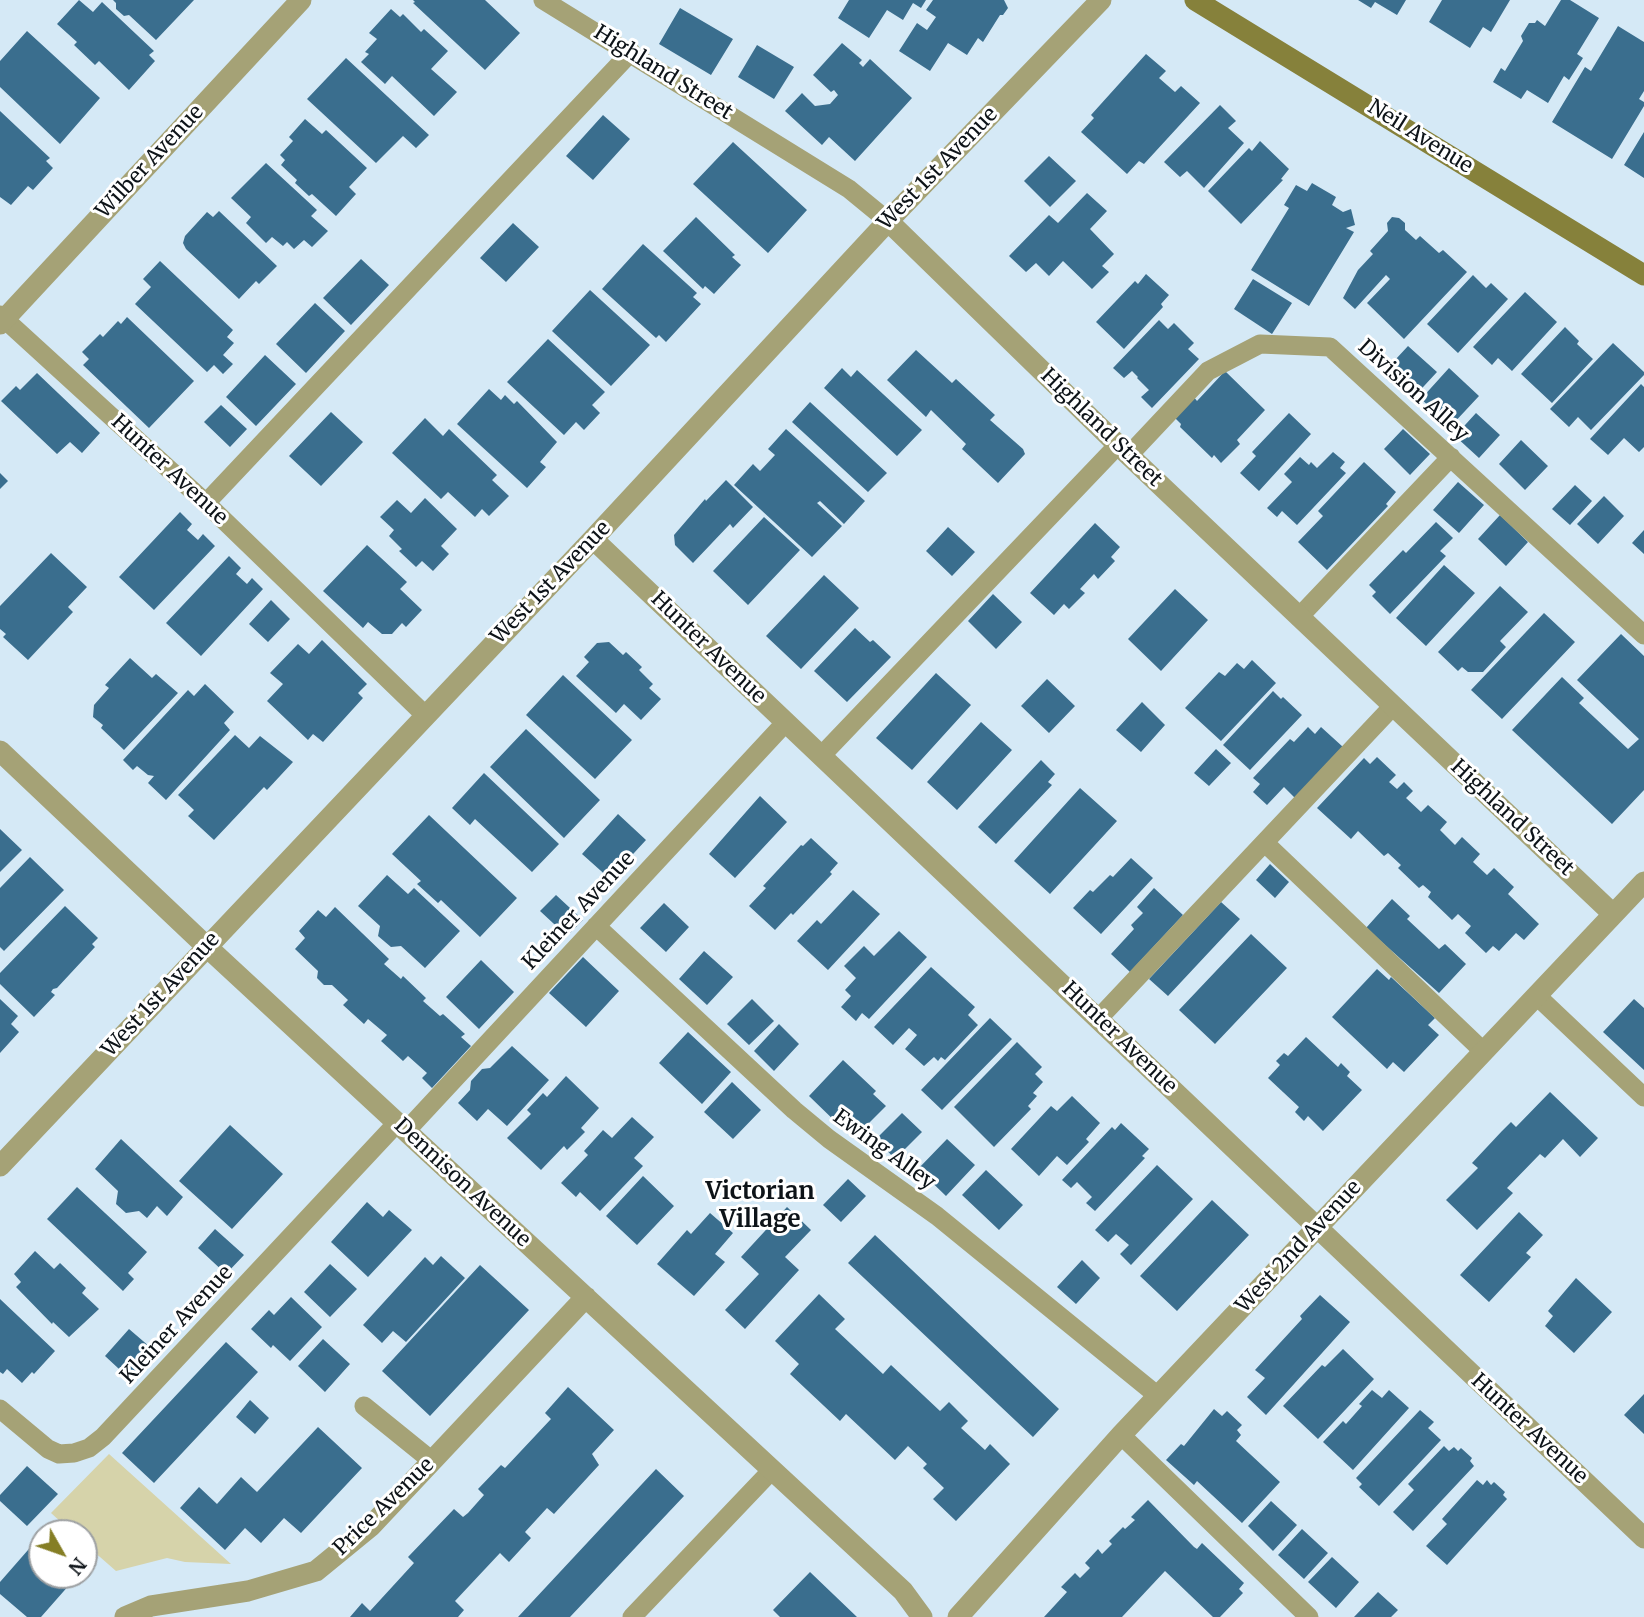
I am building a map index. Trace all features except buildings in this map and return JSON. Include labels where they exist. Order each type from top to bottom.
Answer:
[{"type":"street","name":"Wilber Avenue","points":[[2,320],[301,0]]},
{"type":"street","name":"West 1st Avenue","points":[[0,1166],[593,539],[888,221],[1101,0]]},
{"type":"street","name":"Neil Avenue","points":[[1195,0],[1644,275]]},
{"type":"street","name":"Highland Street","points":[[888,221],[1123,450],[1614,914]]},
{"type":"street","name":"Hunter Avenue","points":[[593,539],[1644,1538]]},
{"type":"street","name":"Dennison Avenue","points":[[0,751],[206,946],[903,1591],[922,1617]]},
{"type":"street","name":"West 2nd Avenue","points":[[958,1617],[1121,1435],[1644,881]]},
{"type":"street","name":"Price Avenue","points":[[125,1617],[151,1606],[248,1591],[316,1571],[371,1526],[586,1297]]},
{"type":"lane","name":"Highland Street","points":[[543,0],[631,52],[858,195],[888,221]]},
{"type":"lane","points":[[206,503],[631,52]]},
{"type":"lane","name":"Hunter Avenue","points":[[2,320],[206,503],[425,715]]},
{"type":"lane","name":"Division Alley","points":[[822,755],[1123,450],[1208,371],[1260,344],[1330,347],[1644,635]]},
{"type":"lane","points":[[1298,617],[1451,457]]},
{"type":"lane","points":[[1098,1018],[1393,706]]},
{"type":"lane","name":"Kleiner Avenue","points":[[0,1409],[48,1449],[59,1454],[89,1448],[113,1427],[596,926],[786,722]]},
{"type":"lane","points":[[1265,843],[1483,1051]]},
{"type":"lane","name":"Ewing Alley","points":[[596,926],[794,1110],[829,1139],[937,1216],[1158,1396]]},
{"type":"lane","points":[[1538,996],[1644,1097]]},
{"type":"lane","points":[[364,1406],[432,1461]]},
{"type":"lane","points":[[1121,1435],[1309,1617]]},
{"type":"lane","points":[[632,1617],[772,1470]]},
{"type":"shaded area","points":[[109,1454],[231,1564],[185,1562],[167,1558],[116,1571],[98,1555],[98,1519],[58,1519],[51,1513]]},
{"type":"district","name":"Victorian Village","points":[[760,1206]]}]
